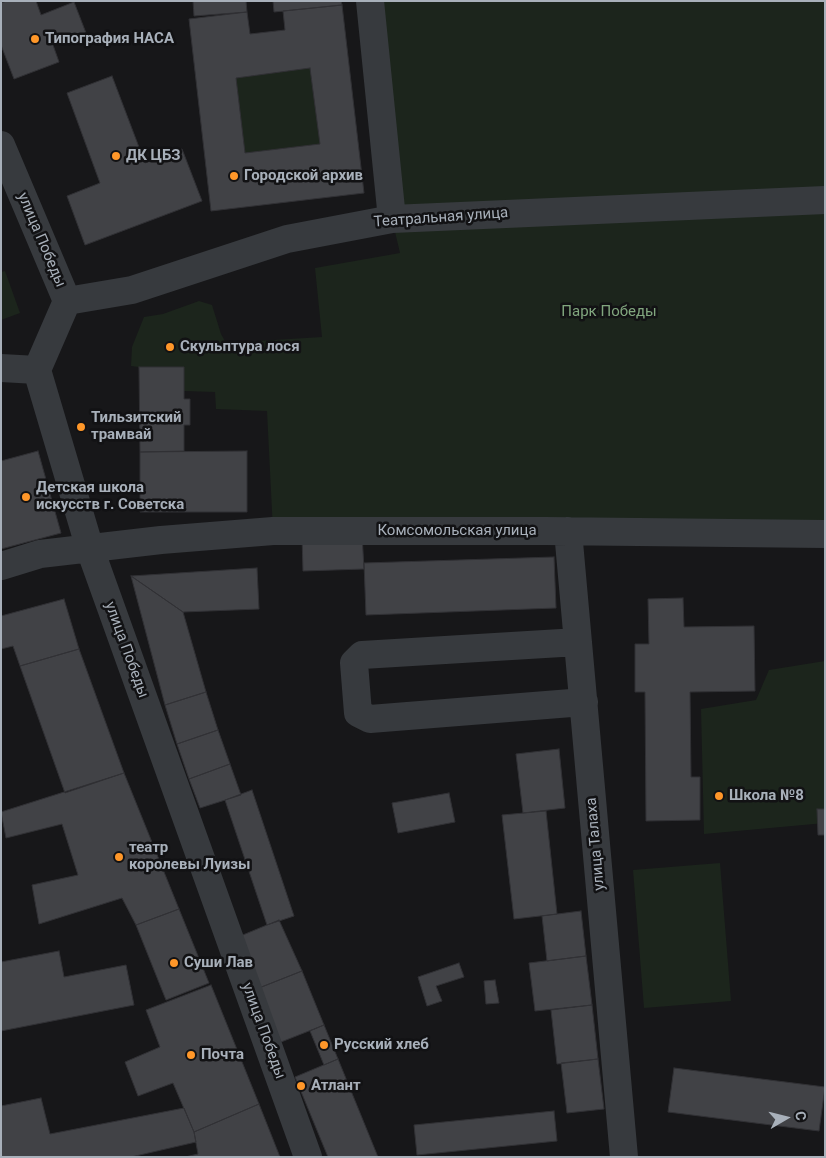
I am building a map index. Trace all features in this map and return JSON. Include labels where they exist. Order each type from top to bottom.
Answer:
[{"type":"street","points":[[370,1],[392,219]]},
{"type":"street","name":"улица Победы","points":[[1,145],[67,301],[38,370],[90,549],[308,1157]]},
{"type":"street","name":"Театральная улица","points":[[67,301],[132,290],[287,239],[392,219],[825,200]]},
{"type":"street","points":[[1,368],[38,370]]},
{"type":"street","name":"Комсомольская улица","points":[[1,566],[40,554],[161,540],[273,531],[568,531],[825,534]]},
{"type":"street","name":"улица Талаха","points":[[568,531],[624,1157]]},
{"type":"street","points":[[578,642],[362,656],[354,663],[358,713],[370,719],[584,702]]},
{"type":"green space","name":"Парк Победы","points":[[370,1],[825,1],[825,534],[273,531],[267,411],[216,409],[215,392],[184,391],[184,367],[131,366],[132,347],[144,317],[163,314],[199,301],[212,305],[221,334],[226,343],[322,337],[315,268],[400,253],[392,219]]},
{"type":"green space","points":[[310,68],[320,144],[245,153],[236,78]]},
{"type":"green space","points":[[5,271],[20,313],[1,320],[1,272]]},
{"type":"green space","points":[[825,661],[825,823],[704,834],[701,709],[756,700],[769,670]]},
{"type":"green space","points":[[720,863],[731,1001],[644,1008],[633,870]]},
{"type":"building","name":"Типография НАСА","points":[[7,1],[36,1],[41,15],[74,2],[86,33],[53,45],[59,62],[14,79],[1,45],[1,3]]},
{"type":"building","points":[[193,1],[246,1],[247,12],[194,16]]},
{"type":"building","points":[[273,1],[341,1],[342,5],[274,12]]},
{"type":"building","points":[[342,5],[364,193],[211,211],[189,19],[247,12],[250,34],[285,30],[283,11]],"holes":[[[310,68],[320,144],[245,153],[236,78]]]},
{"type":"building","name":"ДК ЦБЗ","points":[[112,76],[145,163],[182,149],[202,201],[85,245],[67,196],[100,183],[67,93]]},
{"type":"building","points":[[139,367],[184,367],[184,399],[190,399],[190,425],[184,425],[184,451],[140,452]]},
{"type":"building","name":"Детская школа искусств г. Советска","points":[[38,451],[61,533],[1,549],[1,461]]},
{"type":"building","points":[[247,451],[247,512],[140,512],[140,452]]},
{"type":"building","points":[[362,534],[364,569],[303,571],[302,536]]},
{"type":"building","points":[[554,557],[556,608],[366,615],[364,563]]},
{"type":"building","points":[[257,568],[259,609],[183,612],[131,576]]},
{"type":"building","points":[[131,576],[183,612],[206,692],[165,705]]},
{"type":"building","points":[[683,598],[684,627],[754,626],[755,691],[690,692],[691,777],[700,777],[700,820],[646,821],[645,692],[635,692],[635,644],[649,644],[648,599]]},
{"type":"building","points":[[64,599],[79,649],[20,666],[13,646],[1,649],[1,616]]},
{"type":"building","points":[[79,649],[124,773],[65,793],[20,666]]},
{"type":"building","points":[[206,692],[218,730],[177,744],[165,705]]},
{"type":"building","points":[[218,730],[230,764],[189,779],[177,744]]},
{"type":"building","points":[[559,749],[565,808],[523,813],[516,754]]},
{"type":"building","points":[[230,764],[241,795],[200,808],[189,779]]},
{"type":"building","points":[[124,773],[179,909],[136,925],[122,898],[39,924],[32,885],[78,875],[62,824],[6,838],[1,812]]},
{"type":"building","points":[[252,790],[294,916],[267,925],[225,800]]},
{"type":"building","points":[[449,793],[455,822],[398,833],[392,803]]},
{"type":"building","points":[[817,809],[825,809],[825,835],[818,835]]},
{"type":"building","points":[[546,811],[557,914],[514,919],[502,815]]},
{"type":"building","points":[[179,909],[209,983],[166,1000],[136,925]]},
{"type":"building","points":[[581,911],[586,956],[547,961],[542,916]]},
{"type":"building","points":[[279,920],[302,971],[259,988],[238,937]]},
{"type":"building","points":[[59,951],[64,977],[126,965],[134,1005],[1,1031],[1,962]]},
{"type":"building","points":[[586,956],[592,1005],[535,1011],[529,963]]},
{"type":"building","points":[[459,963],[464,977],[436,986],[442,1001],[427,1006],[418,977]]},
{"type":"building","points":[[302,971],[324,1025],[281,1042],[259,988]]},
{"type":"building","points":[[495,980],[499,1003],[486,1004],[484,981]]},
{"type":"building","name":"Почта","points":[[211,985],[259,1104],[194,1132],[173,1083],[138,1096],[125,1062],[160,1047],[146,1010]]},
{"type":"building","points":[[592,1005],[598,1059],[557,1064],[551,1010]]},
{"type":"building","name":"Русский хлеб","points":[[324,1025],[338,1059],[324,1065],[310,1031]]},
{"type":"building","points":[[338,1059],[378,1157],[328,1157],[295,1077]]},
{"type":"building","points":[[598,1059],[604,1109],[567,1113],[561,1063]]},
{"type":"building","points":[[674,1068],[825,1087],[819,1131],[668,1112]]},
{"type":"building","points":[[41,1098],[50,1134],[184,1108],[196,1142],[131,1157],[1,1157],[1,1106]]},
{"type":"building","points":[[259,1104],[280,1157],[185,1157],[198,1154],[194,1132]]},
{"type":"building","points":[[554,1111],[557,1141],[417,1155],[414,1125]]},
{"type":"place","name":"Типография НАСА","points":[[35,39]]},
{"type":"place","name":"ДК ЦБЗ","points":[[116,156]]},
{"type":"place","name":"Городской архив","points":[[234,176]]},
{"type":"place","name":"Скульптура лося","points":[[170,347]]},
{"type":"place","name":"Тильзитский трамвай","points":[[81,427]]},
{"type":"place","name":"Детская школа искусств г. Советска","points":[[26,497]]},
{"type":"place","name":"Школа №8","points":[[719,796]]},
{"type":"place","name":"театр королевы Луизы","points":[[119,857]]},
{"type":"place","name":"Суши Лав","points":[[174,963]]},
{"type":"place","name":"Русский хлеб","points":[[324,1045]]},
{"type":"place","name":"Почта","points":[[191,1055]]},
{"type":"place","name":"Атлант","points":[[301,1086]]}]
